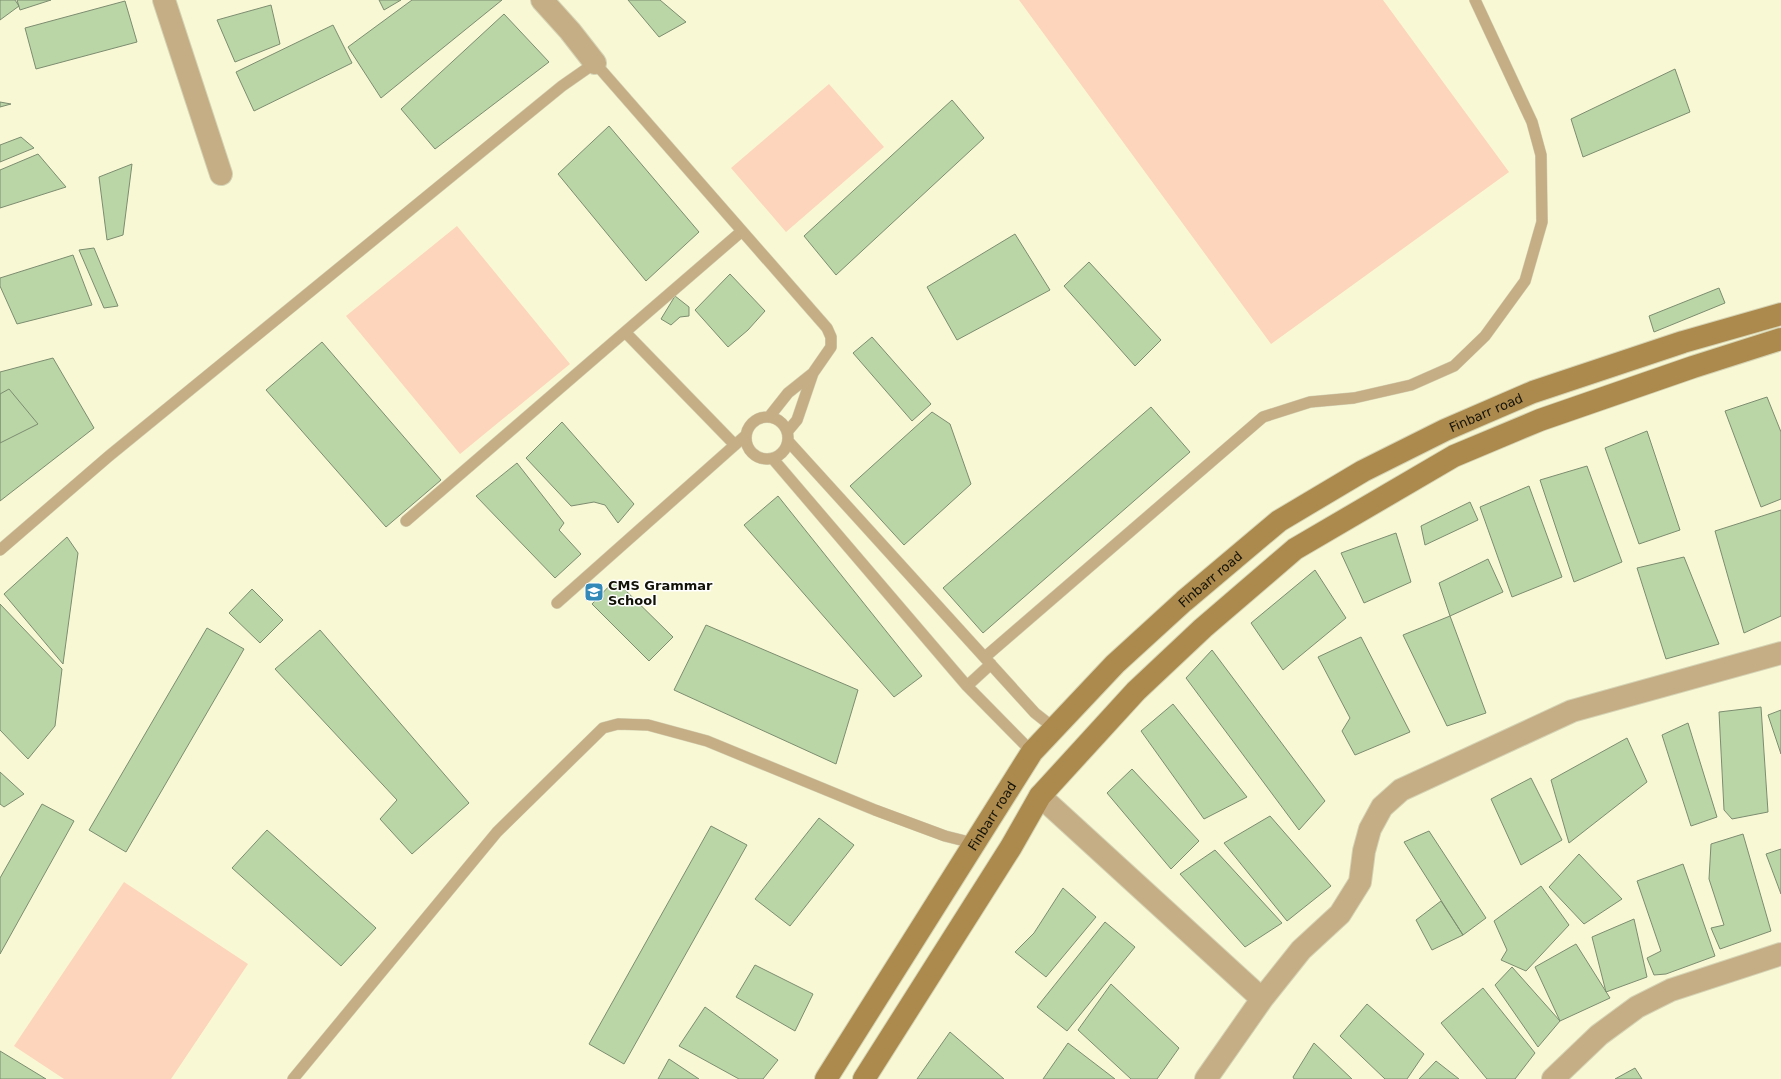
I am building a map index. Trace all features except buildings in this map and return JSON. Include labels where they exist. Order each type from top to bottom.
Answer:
[{"type":"main road","name":"Finbarr road","points":[[826,1079],[936,906],[973,843],[1032,752],[1121,659],[1184,601],[1273,526],[1363,471],[1445,430],[1533,392],[1683,342],[1781,314]]},
{"type":"main road","name":"Finbarr road","points":[[864,1079],[1007,854],[1040,796],[1136,691],[1204,628],[1295,549],[1454,456],[1540,420],[1693,366],[1781,339]]},
{"type":"street","points":[[164,0],[221,174]]},
{"type":"street","points":[[542,0],[570,31],[595,63]]},
{"type":"street","points":[[1206,1079],[1262,999],[1301,950],[1340,914],[1360,882],[1364,852],[1370,828],[1382,807],[1402,790],[1572,711],[1781,653]]},
{"type":"street","points":[[1040,796],[1262,999]]},
{"type":"street","points":[[1553,1079],[1599,1035],[1637,1006],[1671,990],[1781,954]]},
{"type":"lane","points":[[967,686],[988,660],[1264,417],[1310,402],[1354,398],[1411,385],[1454,366],[1485,336],[1525,281],[1542,222],[1541,155],[1532,122],[1475,0]]},
{"type":"lane","points":[[0,550],[122,446],[562,86],[595,63],[826,328],[831,337],[831,346],[813,373],[797,420],[788,436],[785,449],[780,455],[772,459],[764,460],[756,457],[746,444],[745,436]]},
{"type":"lane","points":[[406,521],[742,232]]},
{"type":"lane","points":[[625,332],[735,446]]},
{"type":"lane","points":[[769,417],[788,393],[813,373]]},
{"type":"lane","points":[[557,603],[735,446],[745,436],[748,428],[753,422],[761,418],[769,417],[784,425],[788,436],[1035,713],[1054,728]]},
{"type":"lane","points":[[772,459],[967,686],[1032,752]]},
{"type":"lane","points":[[293,1079],[497,832],[603,728],[618,724],[648,725],[707,741],[875,810],[946,836],[973,843]]},
{"type":"shaded area","points":[[1019,0],[1383,0],[1509,172],[1271,344]]},
{"type":"shaded area","points":[[829,84],[884,147],[786,232],[731,168]]},
{"type":"shaded area","points":[[457,226],[570,364],[460,454],[346,316]]},
{"type":"shaded area","points":[[124,882],[248,964],[171,1079],[64,1079],[14,1046]]},
{"type":"place","name":"CMS Grammar School","points":[[594,592]]}]
